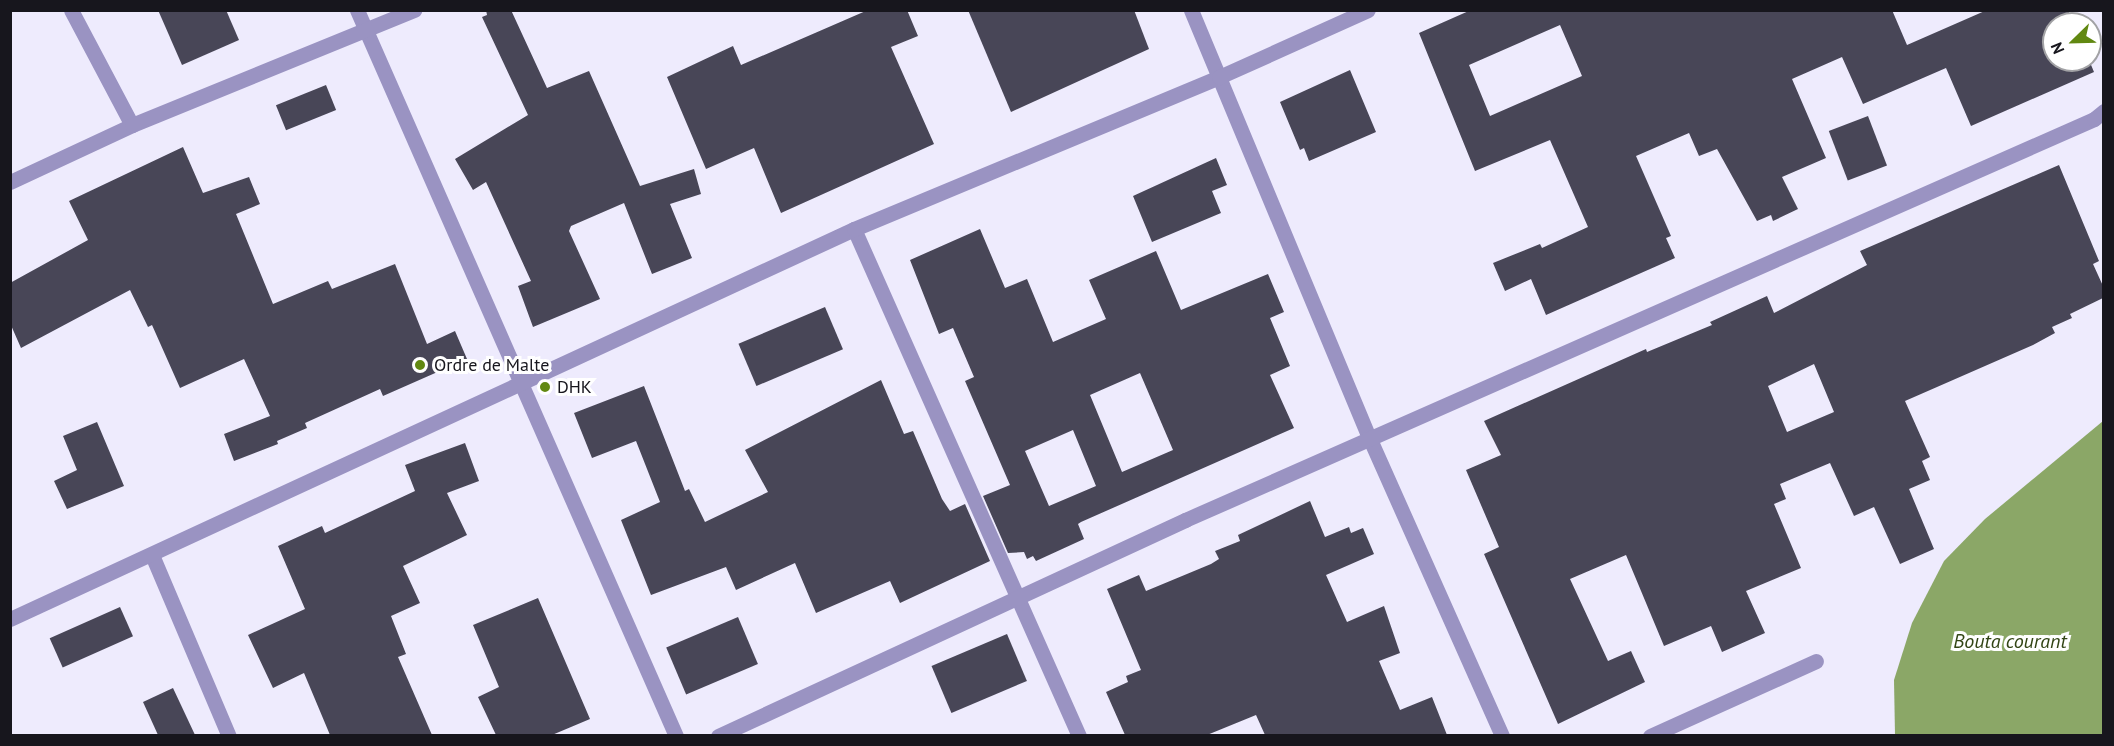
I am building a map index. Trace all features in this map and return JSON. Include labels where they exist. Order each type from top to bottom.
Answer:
[{"type":"street","points":[[71,10],[132,125]]},
{"type":"street","points":[[357,10],[676,735]]},
{"type":"street","points":[[10,182],[132,125],[368,32],[414,10]]},
{"type":"street","points":[[1191,10],[1369,438],[1502,735]]},
{"type":"street","points":[[10,619],[152,555],[520,381],[854,229],[1219,77],[1368,10]]},
{"type":"street","points":[[718,735],[1016,597],[1369,438],[2094,119],[2103,111]]},
{"type":"street","points":[[854,229],[1079,735]]},
{"type":"street","points":[[152,555],[229,735]]},
{"type":"street","points":[[1650,735],[1816,661]]},
{"type":"water","name":"Bouta courant","points":[[2103,421],[2103,735],[1895,735],[1894,680],[1912,623],[1944,561],[1985,519]]},
{"type":"building","points":[[158,10],[226,10],[239,40],[182,65]]},
{"type":"building","points":[[486,10],[511,10],[547,88],[589,71],[640,186],[694,169],[701,194],[670,204],[692,258],[652,274],[624,203],[571,226],[569,231],[600,299],[533,327],[518,286],[531,281],[486,182],[473,190],[455,159],[528,115],[482,17],[487,15]]},
{"type":"building","points":[[868,10],[907,10],[918,36],[891,47],[934,144],[781,213],[754,148],[706,169],[667,77],[733,46],[741,65]]},
{"type":"building","points":[[968,10],[1134,10],[1149,49],[1011,112]]},
{"type":"building","points":[[1471,10],[1892,10],[1907,45],[1987,10],[2068,10],[2069,12],[2042,12],[2042,72],[2094,72],[1971,126],[1946,68],[1863,104],[1842,57],[1792,79],[1826,158],[1782,177],[1798,209],[1773,221],[1771,215],[1757,221],[1717,149],[1699,156],[1689,133],[1636,156],[1671,236],[1666,238],[1675,258],[1546,315],[1531,279],[1505,291],[1493,263],[1540,244],[1542,248],[1588,227],[1550,140],[1475,171],[1419,33]],"holes":[[[1560,25],[1582,76],[1490,116],[1469,65]]]},
{"type":"building","points":[[1350,70],[1376,132],[1309,161],[1304,148],[1300,150],[1280,102]]},
{"type":"building","points":[[326,85],[336,110],[286,130],[276,105]]},
{"type":"building","points":[[1868,116],[1887,165],[1848,181],[1829,131]]},
{"type":"building","points":[[183,147],[203,193],[249,177],[260,204],[236,214],[273,304],[328,281],[332,289],[395,264],[427,344],[455,331],[467,359],[383,396],[380,389],[305,423],[307,428],[277,441],[278,444],[234,461],[224,434],[270,416],[244,359],[180,388],[152,325],[148,327],[130,290],[21,348],[10,323],[10,283],[88,240],[69,201]]},
{"type":"building","points":[[1216,158],[1227,185],[1212,191],[1221,213],[1152,242],[1133,196]]},
{"type":"building","points":[[2059,165],[2099,261],[2093,264],[2103,286],[2103,298],[2070,314],[2072,318],[2052,327],[2055,333],[2033,345],[1905,401],[1930,457],[1922,461],[1930,480],[1909,489],[1934,549],[1900,564],[1874,507],[1854,516],[1830,463],[1780,484],[1786,499],[1774,504],[1801,568],[1746,591],[1765,633],[1722,652],[1711,626],[1664,646],[1626,555],[1570,579],[1608,661],[1631,651],[1645,682],[1558,724],[1484,554],[1499,547],[1466,470],[1501,455],[1484,421],[1646,349],[1647,352],[1712,325],[1710,322],[1767,296],[1774,313],[1867,265],[1860,251]],"holes":[[[1814,364],[1834,412],[1787,432],[1768,386]]]},
{"type":"building","points":[[980,229],[1005,288],[1027,279],[1053,342],[1106,319],[1089,280],[1156,251],[1181,310],[1268,274],[1284,312],[1270,318],[1290,366],[1270,375],[1294,428],[1081,522],[1078,524],[1084,539],[1036,561],[1033,556],[1027,559],[1024,552],[1008,553],[983,496],[1010,485],[965,381],[974,377],[953,328],[939,334],[910,260]],"holes":[[[1140,373],[1173,450],[1122,472],[1090,395]],[[1073,430],[1096,486],[1049,506],[1025,451]]]},
{"type":"building","points":[[825,307],[843,349],[756,386],[738,344]]},
{"type":"building","points":[[881,380],[904,434],[913,431],[942,499],[950,511],[965,504],[990,561],[900,603],[890,581],[816,613],[795,563],[736,590],[726,567],[651,595],[621,520],[660,502],[636,441],[592,458],[574,413],[644,386],[685,491],[689,489],[705,522],[768,492],[745,450]]},
{"type":"building","points":[[97,422],[124,486],[67,509],[54,481],[77,470],[63,436]]},
{"type":"building","points":[[465,443],[479,481],[447,493],[467,535],[403,566],[420,603],[391,616],[406,654],[398,657],[432,735],[330,735],[304,673],[273,688],[248,635],[305,609],[278,546],[322,526],[325,533],[415,491],[405,465]]},
{"type":"building","points":[[1310,501],[1325,537],[1349,527],[1351,533],[1363,528],[1374,554],[1326,575],[1347,622],[1384,606],[1400,653],[1379,661],[1400,710],[1432,697],[1447,735],[1265,735],[1256,715],[1207,735],[1125,735],[1106,692],[1128,682],[1126,676],[1141,670],[1107,589],[1139,575],[1146,591],[1211,564],[1219,559],[1215,551],[1240,541],[1238,535]]},
{"type":"building","points":[[538,598],[590,719],[552,735],[496,735],[478,697],[499,687],[473,625]]},
{"type":"building","points":[[120,607],[133,636],[63,668],[50,638]]},
{"type":"building","points":[[738,617],[758,664],[686,694],[666,647]]},
{"type":"building","points":[[1007,634],[1027,681],[951,713],[932,666]]},
{"type":"building","points":[[173,688],[195,735],[158,735],[143,702]]},
{"type":"place","name":"Ordre de Malte","points":[[420,365]]},
{"type":"place","name":"DHK","points":[[545,387]]}]
